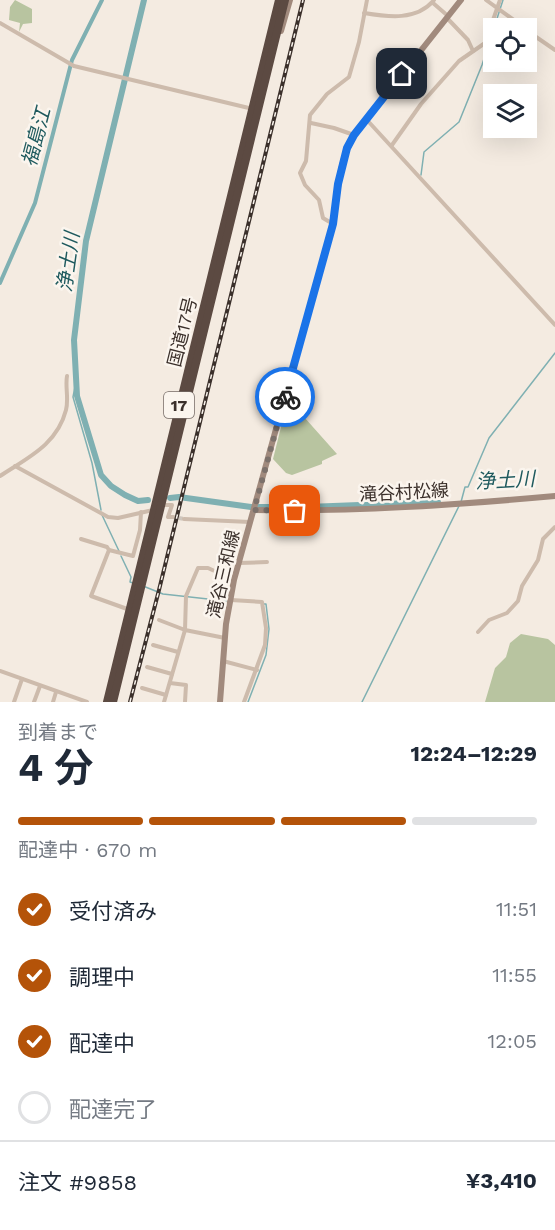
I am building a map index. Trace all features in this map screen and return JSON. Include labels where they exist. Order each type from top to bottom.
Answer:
[{"type":"highway","name":"17","points":[[256,110],[277,0]]},
{"type":"highway","name":"17","points":[[256,110],[285,0]]},
{"type":"highway","name":"国道17号","points":[[113,702],[256,110]]},
{"type":"highway","name":"国道17号","points":[[107,702],[142,560],[159,508]]},
{"type":"main road","points":[[271,60],[290,0]]},
{"type":"main road","name":"滝谷三和線","points":[[220,702],[222,661],[234,580],[333,224],[342,165],[354,135],[461,0]]},
{"type":"main road","name":"滝谷村松線","points":[[254,510],[333,511],[555,496]]},
{"type":"street","points":[[333,224],[323,218],[319,200],[300,177],[306,161],[310,115],[318,104],[349,77],[359,42],[366,0]]},
{"type":"street","points":[[486,0],[510,18]]},
{"type":"street","points":[[392,145],[421,104],[459,61],[485,43],[500,0]]},
{"type":"street","points":[[364,13],[402,16],[415,13],[434,1],[466,37],[473,51]]},
{"type":"street","points":[[0,23],[68,64],[256,110]]},
{"type":"street","points":[[537,37],[555,50]]},
{"type":"street","points":[[366,119],[555,325]]},
{"type":"street","points":[[310,123],[344,130],[354,135]]},
{"type":"street","points":[[0,476],[45,447],[54,436],[66,410],[67,376]]},
{"type":"street","points":[[15,466],[102,514],[118,518],[172,505],[168,517],[173,517]]},
{"type":"street","points":[[133,556],[140,530],[141,512]]},
{"type":"street","points":[[184,519],[250,522]]},
{"type":"street","points":[[478,632],[489,620],[507,613],[518,602],[522,586],[538,560],[543,539],[555,527]]},
{"type":"street","points":[[81,538],[142,560]]},
{"type":"street","points":[[109,550],[91,596],[130,610]]},
{"type":"street","points":[[239,563],[267,562]]},
{"type":"street","points":[[164,702],[185,630],[186,596],[199,568],[208,568],[234,580]]},
{"type":"street","points":[[230,600],[262,603],[265,645],[244,702]]},
{"type":"street","points":[[159,620],[185,630],[225,638]]},
{"type":"street","points":[[153,645],[178,652]]},
{"type":"street","points":[[222,661],[257,670]]},
{"type":"street","points":[[147,667],[172,674]]},
{"type":"street","points":[[0,671],[87,702]]},
{"type":"street","points":[[14,702],[22,679]]},
{"type":"street","points":[[170,683],[186,685],[185,702]]},
{"type":"street","points":[[34,702],[40,686]]},
{"type":"street","points":[[142,688],[166,695]]},
{"type":"street","points":[[53,702],[56,692]]},
{"type":"green space","points":[[15,0],[32,9],[32,23],[23,24],[19,32],[20,23],[9,20],[10,7]]},
{"type":"green space","points":[[288,399],[337,454],[322,461],[322,464],[292,475],[286,473],[273,459]]},
{"type":"green space","points":[[521,634],[548,639],[555,645],[555,702],[485,702],[495,668],[506,657],[510,643]]},
{"type":"waterway","name":"福島江","points":[[0,283],[35,203],[72,60],[102,0]]},
{"type":"waterway","name":"浄土川","points":[[144,0],[86,241],[74,340],[77,396],[101,475],[111,486],[125,495],[138,501],[148,500]]},
{"type":"waterway","points":[[421,175],[424,152],[459,122],[482,65],[503,0]]},
{"type":"waterway","points":[[461,502],[465,487],[468,487],[489,438],[555,353]]},
{"type":"waterway","points":[[75,387],[73,397],[92,463],[101,510]]},
{"type":"waterway","name":"浄土川","points":[[170,498],[179,497],[251,507],[291,507]]},
{"type":"waterway","name":"浄土川","points":[[307,507],[438,502]]},
{"type":"waterway","points":[[362,702],[459,506]]},
{"type":"waterway","points":[[102,515],[119,551]]},
{"type":"waterway","points":[[121,556],[131,577],[130,582],[133,583]]},
{"type":"waterway","points":[[143,586],[163,594],[226,601]]},
{"type":"waterway","points":[[248,702],[266,655],[269,629],[266,604],[264,604]]},
{"type":"tunnel","points":[[173,517],[184,519]]},
{"type":"railway","points":[[130,702],[303,0]]},
{"type":"way so far","points":[[285,397],[254,510],[295,511]]},
{"type":"route","points":[[285,397],[333,224],[338,184],[347,148],[354,135],[402,74]]}]
